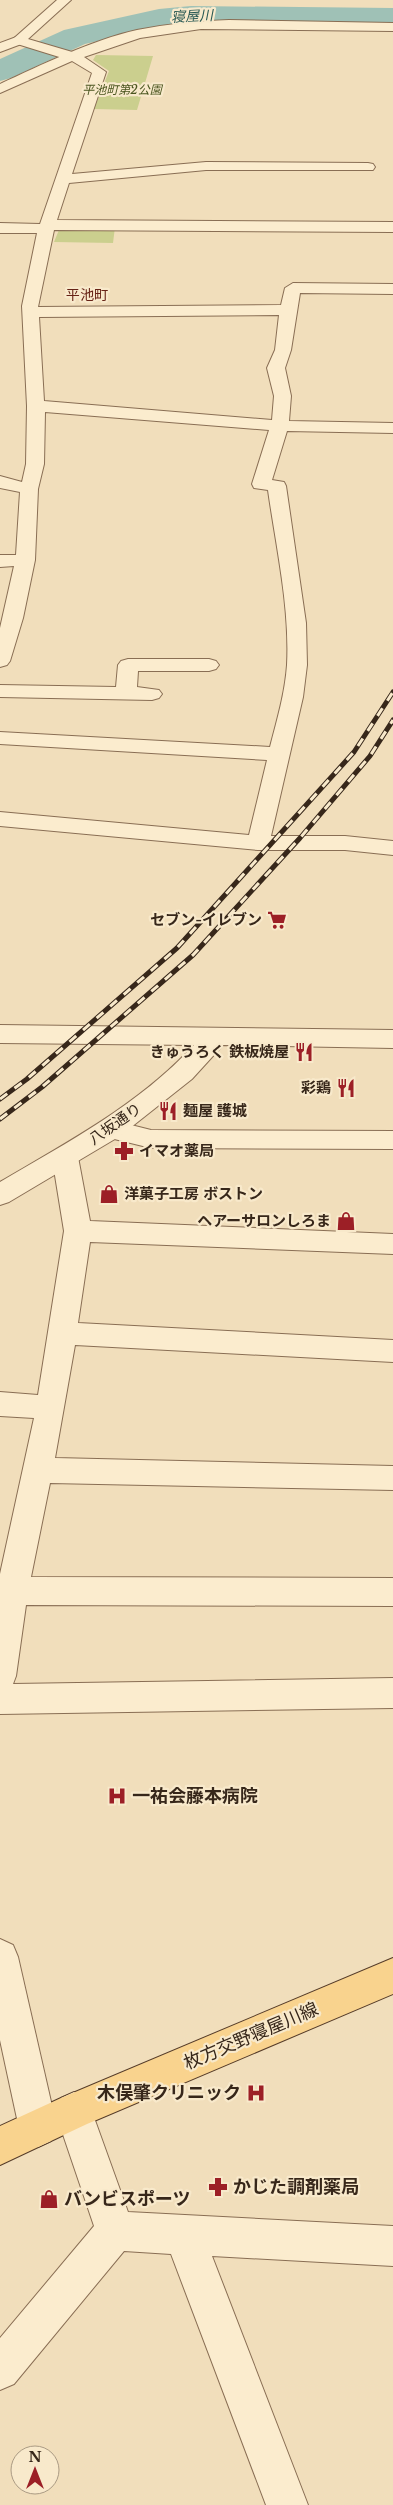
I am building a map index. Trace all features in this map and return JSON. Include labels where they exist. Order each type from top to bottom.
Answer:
[{"type":"main road","name":"枚方交野寝屋川線","points":[[0,2146],[74,2111],[393,1976]]},
{"type":"street","points":[[0,48],[23,41],[65,0]]},
{"type":"street","points":[[0,89],[70,55],[138,34],[201,25],[393,27]]},
{"type":"street","points":[[0,662],[6,618],[25,560],[29,489],[35,464],[36,406],[30,312],[46,227],[64,180],[99,72],[70,55],[23,41]]},
{"type":"street","points":[[64,180],[206,166],[368,167]]},
{"type":"street","points":[[0,228],[393,227]]},
{"type":"street","points":[[258,843],[293,697],[297,664],[296,623],[277,486],[261,484],[281,426],[281,378],[276,368],[283,350],[288,310],[294,288],[393,289]]},
{"type":"street","points":[[30,312],[288,310]]},
{"type":"street","points":[[36,406],[281,426],[393,428]]},
{"type":"street","points":[[0,482],[29,489]]},
{"type":"street","points":[[0,561],[25,560]]},
{"type":"street","points":[[126,694],[128,664],[167,656],[209,665]]},
{"type":"street","points":[[0,691],[152,694]]},
{"type":"street","points":[[0,738],[278,754]]},
{"type":"street","points":[[0,819],[258,843],[346,843],[393,848]]},
{"type":"street","points":[[0,1034],[393,1039]]},
{"type":"street","name":"八坂通り","points":[[0,1195],[111,1129],[182,1073],[217,1036]]},
{"type":"street","points":[[111,1129],[151,1139],[393,1140]]},
{"type":"street","points":[[0,1676],[12,1592],[40,1470],[51,1408],[78,1231],[65,1157]]},
{"type":"street","points":[[78,1231],[393,1244]]},
{"type":"street","points":[[63,1333],[393,1351]]},
{"type":"street","points":[[0,1404],[51,1408]]},
{"type":"street","points":[[40,1470],[393,1478]]},
{"type":"street","points":[[12,1592],[393,1592]]},
{"type":"street","points":[[0,1699],[393,1694]]},
{"type":"street","points":[[0,1957],[38,2128]]},
{"type":"street","points":[[74,2111],[115,2231]]},
{"type":"street","points":[[115,2231],[393,2246]]},
{"type":"street","points":[[0,2370],[115,2231]]},
{"type":"street","points":[[184,2235],[287,2505]]},
{"type":"green space","name":"平池町第2公園","points":[[96,55],[153,56],[137,110],[94,109],[109,71],[93,60]]},
{"type":"green space","points":[[115,227],[113,243],[54,242],[59,230]]},
{"type":"waterway","name":"寝屋川","points":[[0,71],[75,37],[159,18],[191,15],[393,17]]},
{"type":"railway","points":[[0,1099],[27,1079],[177,948],[354,752],[393,692]]},
{"type":"railway","points":[[0,1119],[42,1087],[193,955],[300,838],[370,756],[393,720]]},
{"type":"place","name":"セブン-イレブン","points":[[277,920]]},
{"type":"place","name":"きゅうろく 鉄板焼屋","points":[[304,1052]]},
{"type":"place","name":"彩鶏","points":[[346,1088]]},
{"type":"place","name":"麺屋 護城","points":[[168,1111]]},
{"type":"place","name":"イマオ薬局","points":[[124,1151]]},
{"type":"place","name":"洋菓子工房 ボストン","points":[[109,1194]]},
{"type":"place","name":"ヘアーサロンしろま","points":[[346,1221]]},
{"type":"place","name":"一祐会藤本病院","points":[[117,1796]]},
{"type":"place","name":"木俣肇クリニック","points":[[256,2093]]},
{"type":"place","name":"かじた調剤薬局","points":[[218,2187]]},
{"type":"place","name":"バンビスポーツ","points":[[49,2199]]},
{"type":"district","name":"平池町","points":[[87,295]]}]
